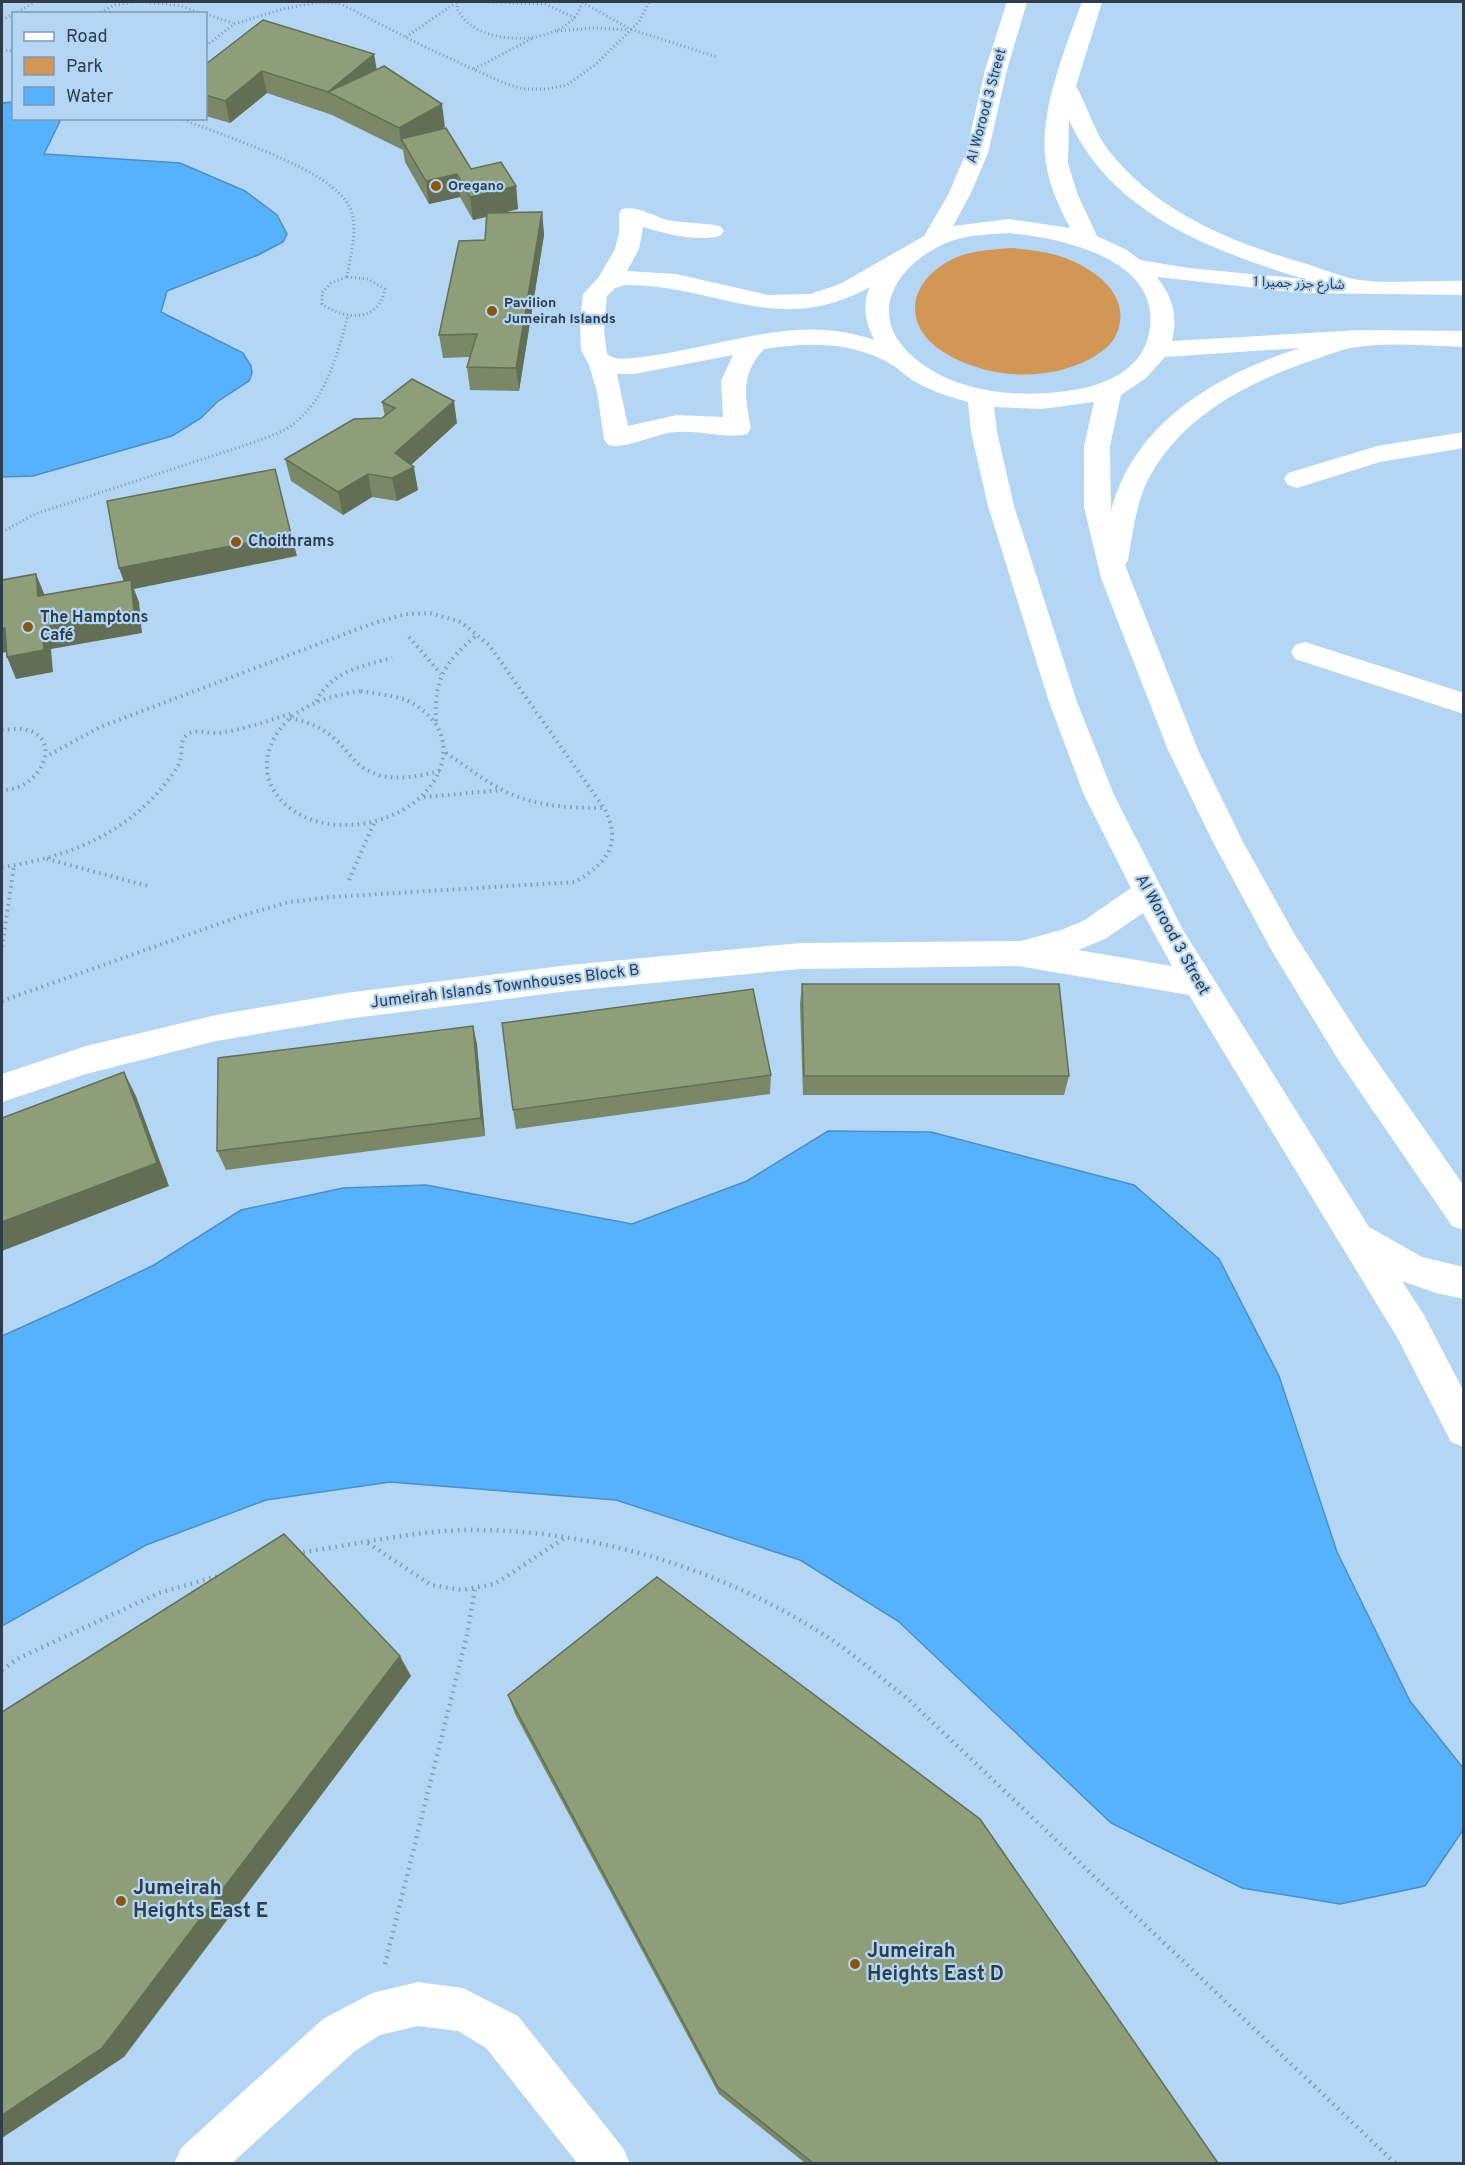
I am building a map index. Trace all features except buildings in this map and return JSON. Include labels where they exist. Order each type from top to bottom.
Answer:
[{"type":"street","name":"Al Worood 3 Street","points":[[934,239],[959,195],[977,153],[996,70],[1017,2]]},
{"type":"street","points":[[1088,239],[1067,200],[1057,160],[1058,123],[1079,38],[1092,2]]},
{"type":"street","points":[[1067,88],[1085,131],[1101,157],[1124,182],[1154,206],[1190,228],[1232,248],[1277,264],[1355,286]]},
{"type":"street","points":[[608,280],[629,249],[632,237],[630,214],[644,221],[676,229],[712,231]]},
{"type":"street","points":[[601,362],[616,366],[634,366],[757,342],[805,335],[832,336],[858,341],[881,349],[936,382],[980,397],[1023,403],[1067,400],[1109,390],[1137,372],[1157,350],[1165,322],[1157,292],[1135,266],[1113,251],[1088,239],[1049,230],[1009,226],[970,229],[934,239],[848,290],[825,299],[798,303],[770,302],[647,277],[621,277],[608,280],[598,286],[595,294],[591,346],[601,362],[610,392],[617,439],[645,428],[676,422],[708,422],[738,428],[732,392],[734,374],[741,357],[757,342]]},
{"type":"street","points":[[902,361],[882,334],[875,306],[884,279],[905,256]]},
{"type":"street","name":"شارع جزر جميرا 1","points":[[1135,266],[1244,282],[1464,288]]},
{"type":"street","points":[[1113,571],[1124,513],[1137,477],[1158,445],[1185,416],[1217,392],[1256,371],[1298,355],[1360,338]]},
{"type":"street","points":[[1157,350],[1257,340],[1464,339]]},
{"type":"street","points":[[1109,390],[1097,446],[1097,507],[1113,571],[1183,750],[1229,844],[1284,944],[1351,1052],[1464,1215]]},
{"type":"street","name":"Al Worood 3 Street","points":[[980,397],[984,432],[999,497],[1063,702],[1099,795],[1147,892],[1197,983],[1411,1327],[1464,1430]]},
{"type":"street","points":[[1297,479],[1377,454],[1464,440]]},
{"type":"street","points":[[1305,652],[1464,704]]},
{"type":"street","name":"Jumeirah Islands Townhouses Block B","points":[[2,1088],[86,1060],[216,1028],[458,990],[800,956],[1018,953],[1057,946],[1091,933],[1121,915],[1147,892]]},
{"type":"street","name":"Jumeirah Islands Townhouses Block B","points":[[1018,953],[1197,983]]},
{"type":"street","points":[[1352,1233],[1385,1258],[1423,1275],[1464,1283]]},
{"type":"street","points":[[197,2163],[339,2036],[372,2014],[418,2004],[463,2010],[502,2032],[607,2163]]},
{"type":"path","points":[[18,12],[35,2]]},
{"type":"path","points":[[101,12],[115,5],[134,2]]},
{"type":"path","points":[[146,2],[181,6],[198,12]]},
{"type":"path","points":[[458,2],[457,9],[460,17],[477,31],[507,38],[540,36]]},
{"type":"path","points":[[406,37],[458,2]]},
{"type":"path","points":[[489,2],[545,4],[575,18]]},
{"type":"path","points":[[474,69],[505,51],[554,31],[575,18],[582,2],[604,17],[631,30],[717,57]]},
{"type":"path","points":[[207,45],[234,24],[301,4],[339,3],[474,69],[523,89],[546,89],[567,85],[595,65],[631,30],[646,11],[649,2]]},
{"type":"path","points":[[207,15],[234,24]]},
{"type":"path","points":[[554,31],[592,28],[631,30]]},
{"type":"path","points":[[185,120],[307,171],[334,187],[351,207],[353,232],[347,277]]},
{"type":"path","points":[[347,277],[363,277],[377,281],[385,289],[385,298],[378,308],[364,314],[348,316],[332,312],[322,304],[322,293],[331,283],[347,277]]},
{"type":"path","points":[[2,532],[35,514],[258,441],[292,425],[318,399],[338,353],[348,316]]},
{"type":"path","points":[[2,790],[20,786],[34,778],[47,756],[100,727],[371,624],[406,614],[430,613],[461,622],[489,645],[604,808],[613,830],[608,856],[592,873],[574,882],[331,897],[289,902],[241,916],[2,1001]]},
{"type":"path","points":[[436,721],[434,697],[441,674],[456,653],[477,635]]},
{"type":"path","points":[[409,637],[441,674]]},
{"type":"path","points":[[316,702],[320,691],[340,674],[392,658]]},
{"type":"path","points":[[361,692],[384,693],[405,698],[422,708],[436,721],[444,736],[446,753],[443,771],[424,796],[393,816],[374,822],[351,825],[328,824],[307,819],[290,810],[276,797],[267,782],[265,766],[267,749],[276,733],[289,718],[316,702],[338,695],[361,692]]},
{"type":"path","points":[[2,867],[46,859],[109,834],[140,812],[164,786],[181,759],[182,740],[194,731],[223,732],[297,713]]},
{"type":"path","points":[[289,718],[308,721],[322,728],[334,737],[353,760],[370,772],[418,777],[443,771]]},
{"type":"path","points":[[2,730],[25,730],[38,735],[45,745],[47,756]]},
{"type":"path","points":[[446,753],[502,790],[525,800],[577,809],[604,808]]},
{"type":"path","points":[[424,796],[502,790]]},
{"type":"path","points":[[349,880],[374,822]]},
{"type":"path","points":[[46,859],[148,886]]},
{"type":"path","points":[[2,947],[14,866]]},
{"type":"path","points":[[290,1555],[439,1532],[473,1530],[566,1537],[657,1557],[745,1591],[829,1638],[908,1699],[1396,2163]]},
{"type":"path","points":[[367,1543],[431,1585],[462,1590],[495,1584],[566,1537]]},
{"type":"path","points":[[2,1670],[17,1659],[159,1593],[225,1574]]},
{"type":"path","points":[[372,2014],[467,1635],[475,1589]]},
{"type":"green space","points":[[1011,248],[1058,255],[1088,269],[1101,279],[1112,291],[1119,304],[1120,319],[1116,335],[1108,346],[1094,357],[1073,366],[1036,374],[1017,374],[998,372],[962,362],[931,343],[916,319],[915,306],[918,293],[925,281],[935,270],[956,257],[980,251]]},
{"type":"water","points":[[12,102],[12,120],[61,120],[44,154],[180,163],[245,191],[277,215],[287,234],[283,242],[258,255],[167,291],[161,312],[243,353],[251,366],[252,373],[249,381],[218,401],[201,418],[172,436],[33,476],[2,477],[2,103]]},
{"type":"water","points":[[828,1131],[931,1132],[1134,1185],[1219,1259],[1279,1376],[1337,1552],[1410,1701],[1463,1768],[1463,1830],[1425,1886],[1340,1904],[1242,1888],[1111,1823],[898,1621],[800,1560],[616,1500],[390,1482],[266,1500],[146,1545],[2,1626],[2,1336],[154,1265],[241,1210],[343,1188],[426,1185],[632,1224],[747,1181]]},
{"type":"place","name":"Oregano","points":[[436,186]]},
{"type":"place","name":"Pavilion Jumeirah Islands","points":[[492,311]]},
{"type":"place","name":"Choithrams","points":[[236,542]]},
{"type":"place","name":"The Hamptons Café","points":[[28,627]]},
{"type":"place","name":"Jumeirah Heights East E","points":[[121,1901]]},
{"type":"place","name":"Jumeirah Heights East D","points":[[855,1964]]}]
